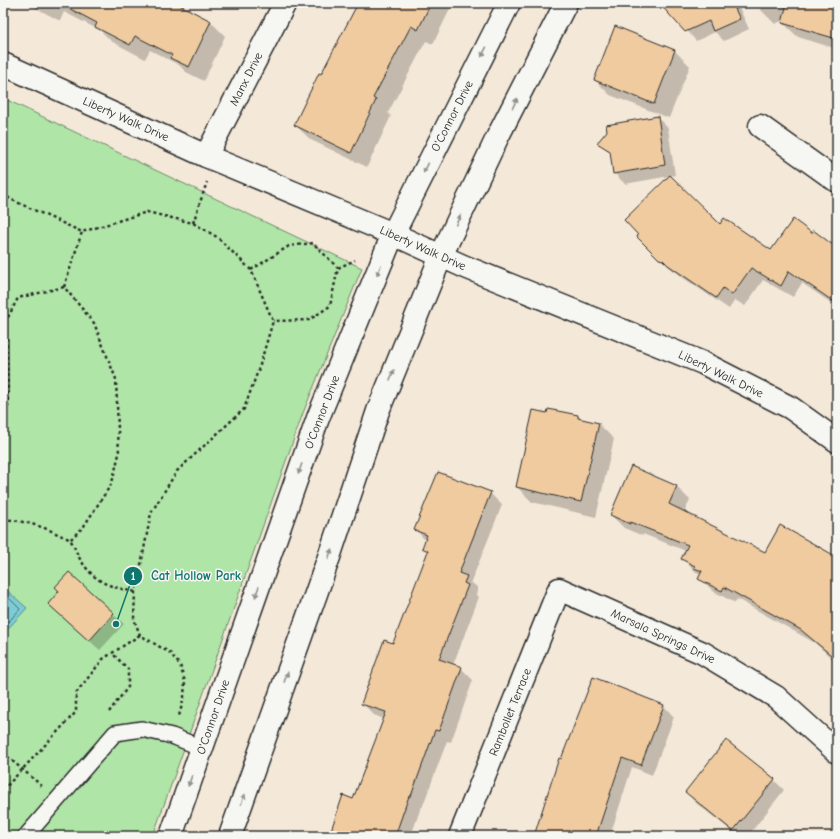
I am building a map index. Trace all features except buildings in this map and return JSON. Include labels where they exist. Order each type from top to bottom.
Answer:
[{"type":"main road","name":"Manx Drive","points":[[206,156],[286,3]]},
{"type":"main road","name":"O'Connor Drive","points":[[171,836],[318,418],[393,234],[508,3]]},
{"type":"main road","points":[[230,836],[326,565],[378,411],[441,256],[498,136],[566,3]]},
{"type":"main road","name":"Liberty Walk Drive","points":[[3,64],[206,156],[393,234],[471,269],[703,363],[791,408],[837,441]]},
{"type":"main road","points":[[760,126],[837,181]]},
{"type":"main road","name":"Marsala Springs Drive","points":[[559,589],[703,653],[776,697],[837,752]]},
{"type":"main road","name":"Rambollet Terrace","points":[[460,836],[559,589]]},
{"type":"lane","points":[[26,836],[115,734],[142,729],[172,736],[202,748]]},
{"type":"path","points":[[192,223],[206,186]]},
{"type":"path","points":[[3,192],[10,200],[82,232],[147,212],[192,223],[217,237],[251,270],[273,321],[259,368],[244,410],[177,471],[151,513],[135,592],[134,620],[140,635],[170,652],[180,665],[185,682],[184,697],[177,722]]},
{"type":"path","points":[[64,287],[82,232]]},
{"type":"path","points":[[251,270],[288,246],[313,243],[338,268]]},
{"type":"path","points":[[338,268],[355,260]]},
{"type":"path","points":[[273,321],[309,320],[330,306],[338,268]]},
{"type":"path","points":[[3,410],[8,407],[6,321],[18,298],[64,287]]},
{"type":"path","points":[[64,287],[94,323],[116,379],[119,454],[112,484],[84,526],[70,540]]},
{"type":"path","points":[[3,519],[29,523],[49,529],[70,540],[78,557],[88,572],[102,583],[135,592]]},
{"type":"path","points":[[3,790],[76,712],[76,693],[103,659],[140,635]]},
{"type":"path","points":[[112,653],[128,669],[128,686],[107,716],[115,734]]},
{"type":"path","points":[[3,753],[57,800]]},
{"type":"green space","points":[[3,98],[362,268],[303,413],[153,836],[3,836]]},
{"type":"water","points":[[3,587],[27,608],[3,634]]},
{"type":"place","name":"Cat Hollow Park","points":[[116,624]]}]
